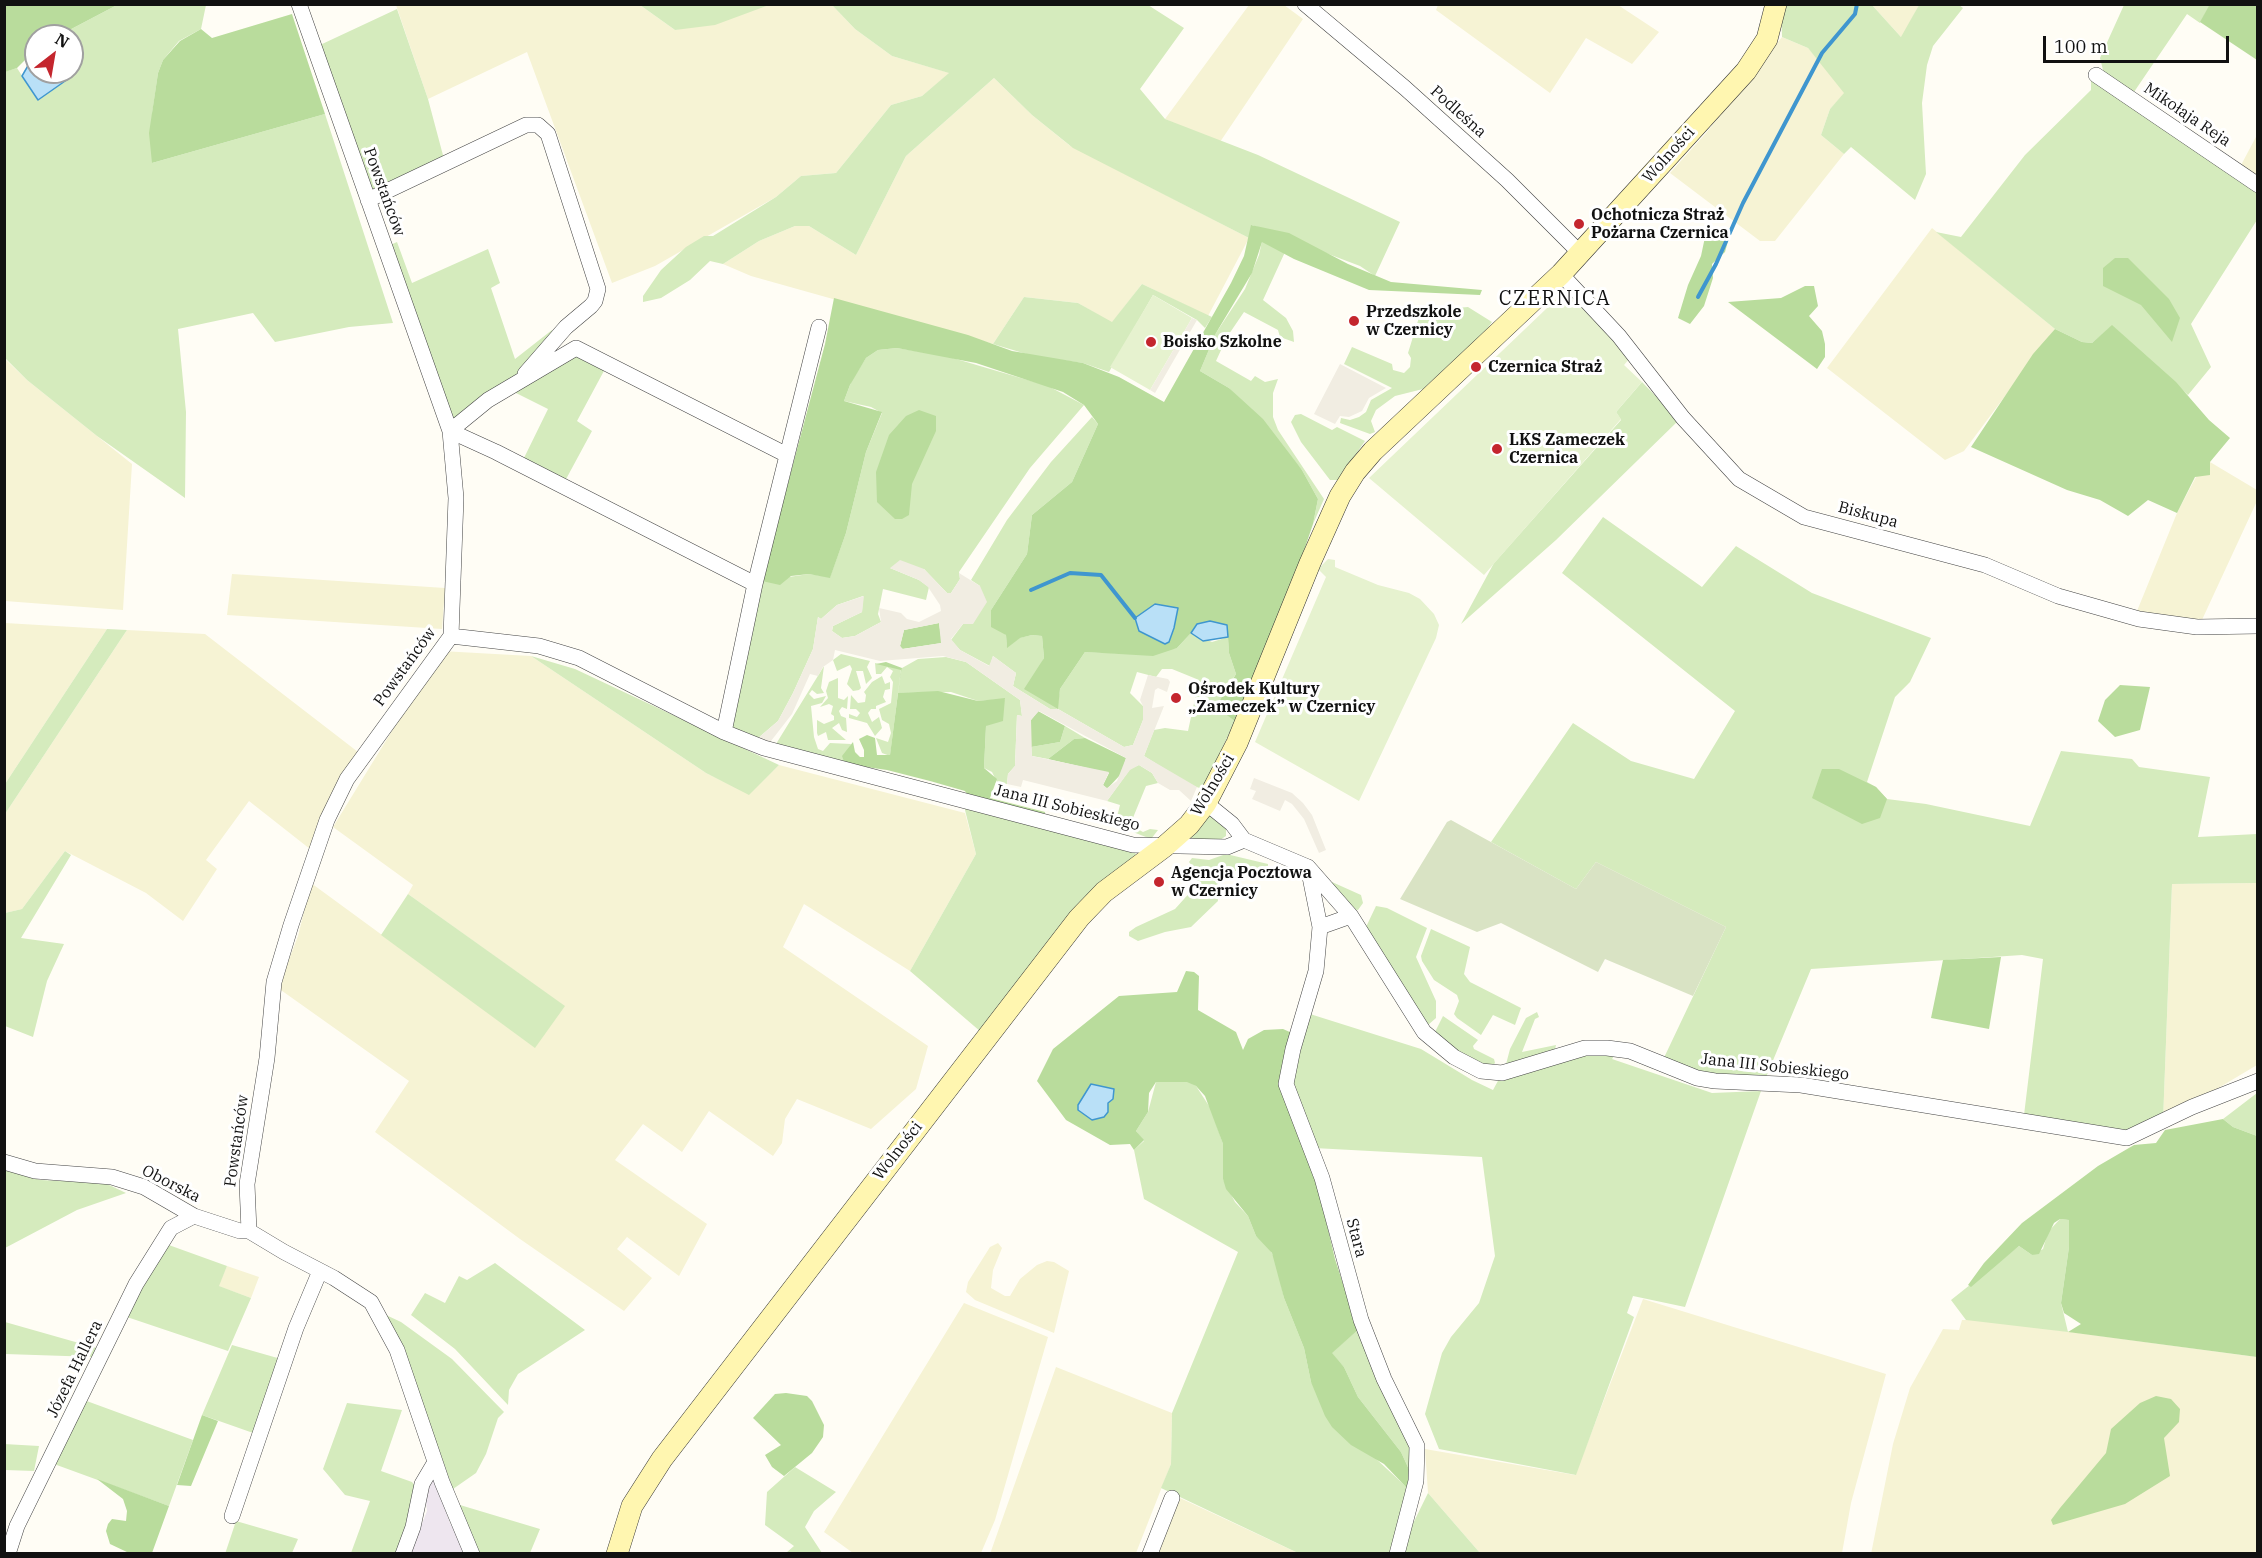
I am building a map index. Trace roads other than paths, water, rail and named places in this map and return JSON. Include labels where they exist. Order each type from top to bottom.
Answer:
[{"type":"street","name":"Powstańców","points":[[249,1231],[247,1184],[267,1058],[274,982],[291,925],[327,820],[348,779],[451,636],[456,498],[450,431],[299,4]]},
{"type":"street","name":"Podleśna","points":[[1305,4],[1405,88],[1507,180],[1580,253]]},
{"type":"street","name":"Wolności","points":[[617,1554],[632,1506],[662,1459],[1037,971],[1091,904],[1164,847],[1189,825],[1206,803],[1237,743],[1310,563],[1340,496],[1355,472],[1378,446],[1561,274],[1746,71],[1767,39],[1776,4]]},
{"type":"street","name":"Mikołaja Reja","points":[[2096,75],[2258,185]]},
{"type":"street","points":[[368,201],[526,125],[538,125],[548,134],[598,289],[591,306],[566,327],[518,382]]},
{"type":"street","name":"Biskupa","points":[[1561,274],[1619,336],[1683,418],[1739,479],[1804,517],[1985,565],[2058,596],[2139,619],[2197,627],[2258,626]]},
{"type":"street","points":[[566,327],[576,348],[787,455]]},
{"type":"street","points":[[724,732],[755,584],[819,327]]},
{"type":"street","points":[[576,348],[488,400],[450,431],[755,584]]},
{"type":"street","name":"Jana III Sobieskiego","points":[[451,636],[539,646],[579,658],[724,732],[764,748],[1133,845],[1227,847],[1244,840],[1308,867],[1351,916],[1424,1032],[1454,1057],[1481,1071],[1502,1074],[1585,1048],[1607,1048],[1629,1051],[1697,1078],[1715,1082],[1801,1085],[2073,1132],[2127,1138],[2192,1107],[2258,1081]]},
{"type":"street","points":[[1206,803],[1232,824],[1244,840]]},
{"type":"street","name":"Stara","points":[[1308,867],[1320,927],[1316,971],[1293,1049],[1286,1084],[1322,1178],[1360,1320],[1384,1379],[1417,1446],[1415,1487],[1397,1554]]},
{"type":"street","points":[[1320,927],[1351,916]]},
{"type":"street","name":"Oborska","points":[[4,1162],[35,1171],[112,1177],[144,1187],[194,1216],[240,1232],[249,1231]]},
{"type":"street","name":"Józefa Hallera","points":[[8,1554],[17,1526],[136,1284],[171,1228],[194,1216]]},
{"type":"street","points":[[249,1231],[371,1302],[397,1350],[442,1482],[472,1554]]},
{"type":"street","points":[[232,1516],[289,1348],[320,1271]]},
{"type":"street","points":[[403,1554],[413,1527],[422,1484],[435,1462]]},
{"type":"street","points":[[422,1484],[442,1482]]},
{"type":"street","points":[[1150,1554],[1172,1498]]},
{"type":"water","points":[[27,84],[61,84],[38,100]]},
{"type":"water","points":[[1155,604],[1178,608],[1169,642],[1165,644],[1139,631],[1135,618]]},
{"type":"water","points":[[1210,621],[1227,625],[1228,637],[1203,641],[1191,633],[1197,624]]},
{"type":"water","points":[[1091,1084],[1114,1089],[1113,1099],[1108,1103],[1108,1112],[1104,1117],[1092,1120],[1078,1110],[1078,1105]]},
{"type":"waterway","points":[[1698,297],[1716,264],[1743,203],[1822,53],[1855,14],[1857,4]]},
{"type":"waterway","points":[[1031,590],[1070,573],[1101,575],[1135,618]]},
{"type":"place","name":"Ochotnicza Straż Pożarna Czernica","points":[[1579,224]]},
{"type":"place","name":"Przedszkole w Czernicy","points":[[1354,321]]},
{"type":"place","name":"Boisko Szkolne","points":[[1151,342]]},
{"type":"place","name":"Czernica Straż","points":[[1476,367]]},
{"type":"place","name":"LKS Zameczek Czernica","points":[[1497,449]]},
{"type":"place","name":"Ośrodek Kultury „Zameczek” w Czernicy","points":[[1176,698]]},
{"type":"place","name":"Agencja Pocztowa w Czernicy","points":[[1159,882]]},
{"type":"district","name":"CZERNICA","points":[[1555,299]]}]
